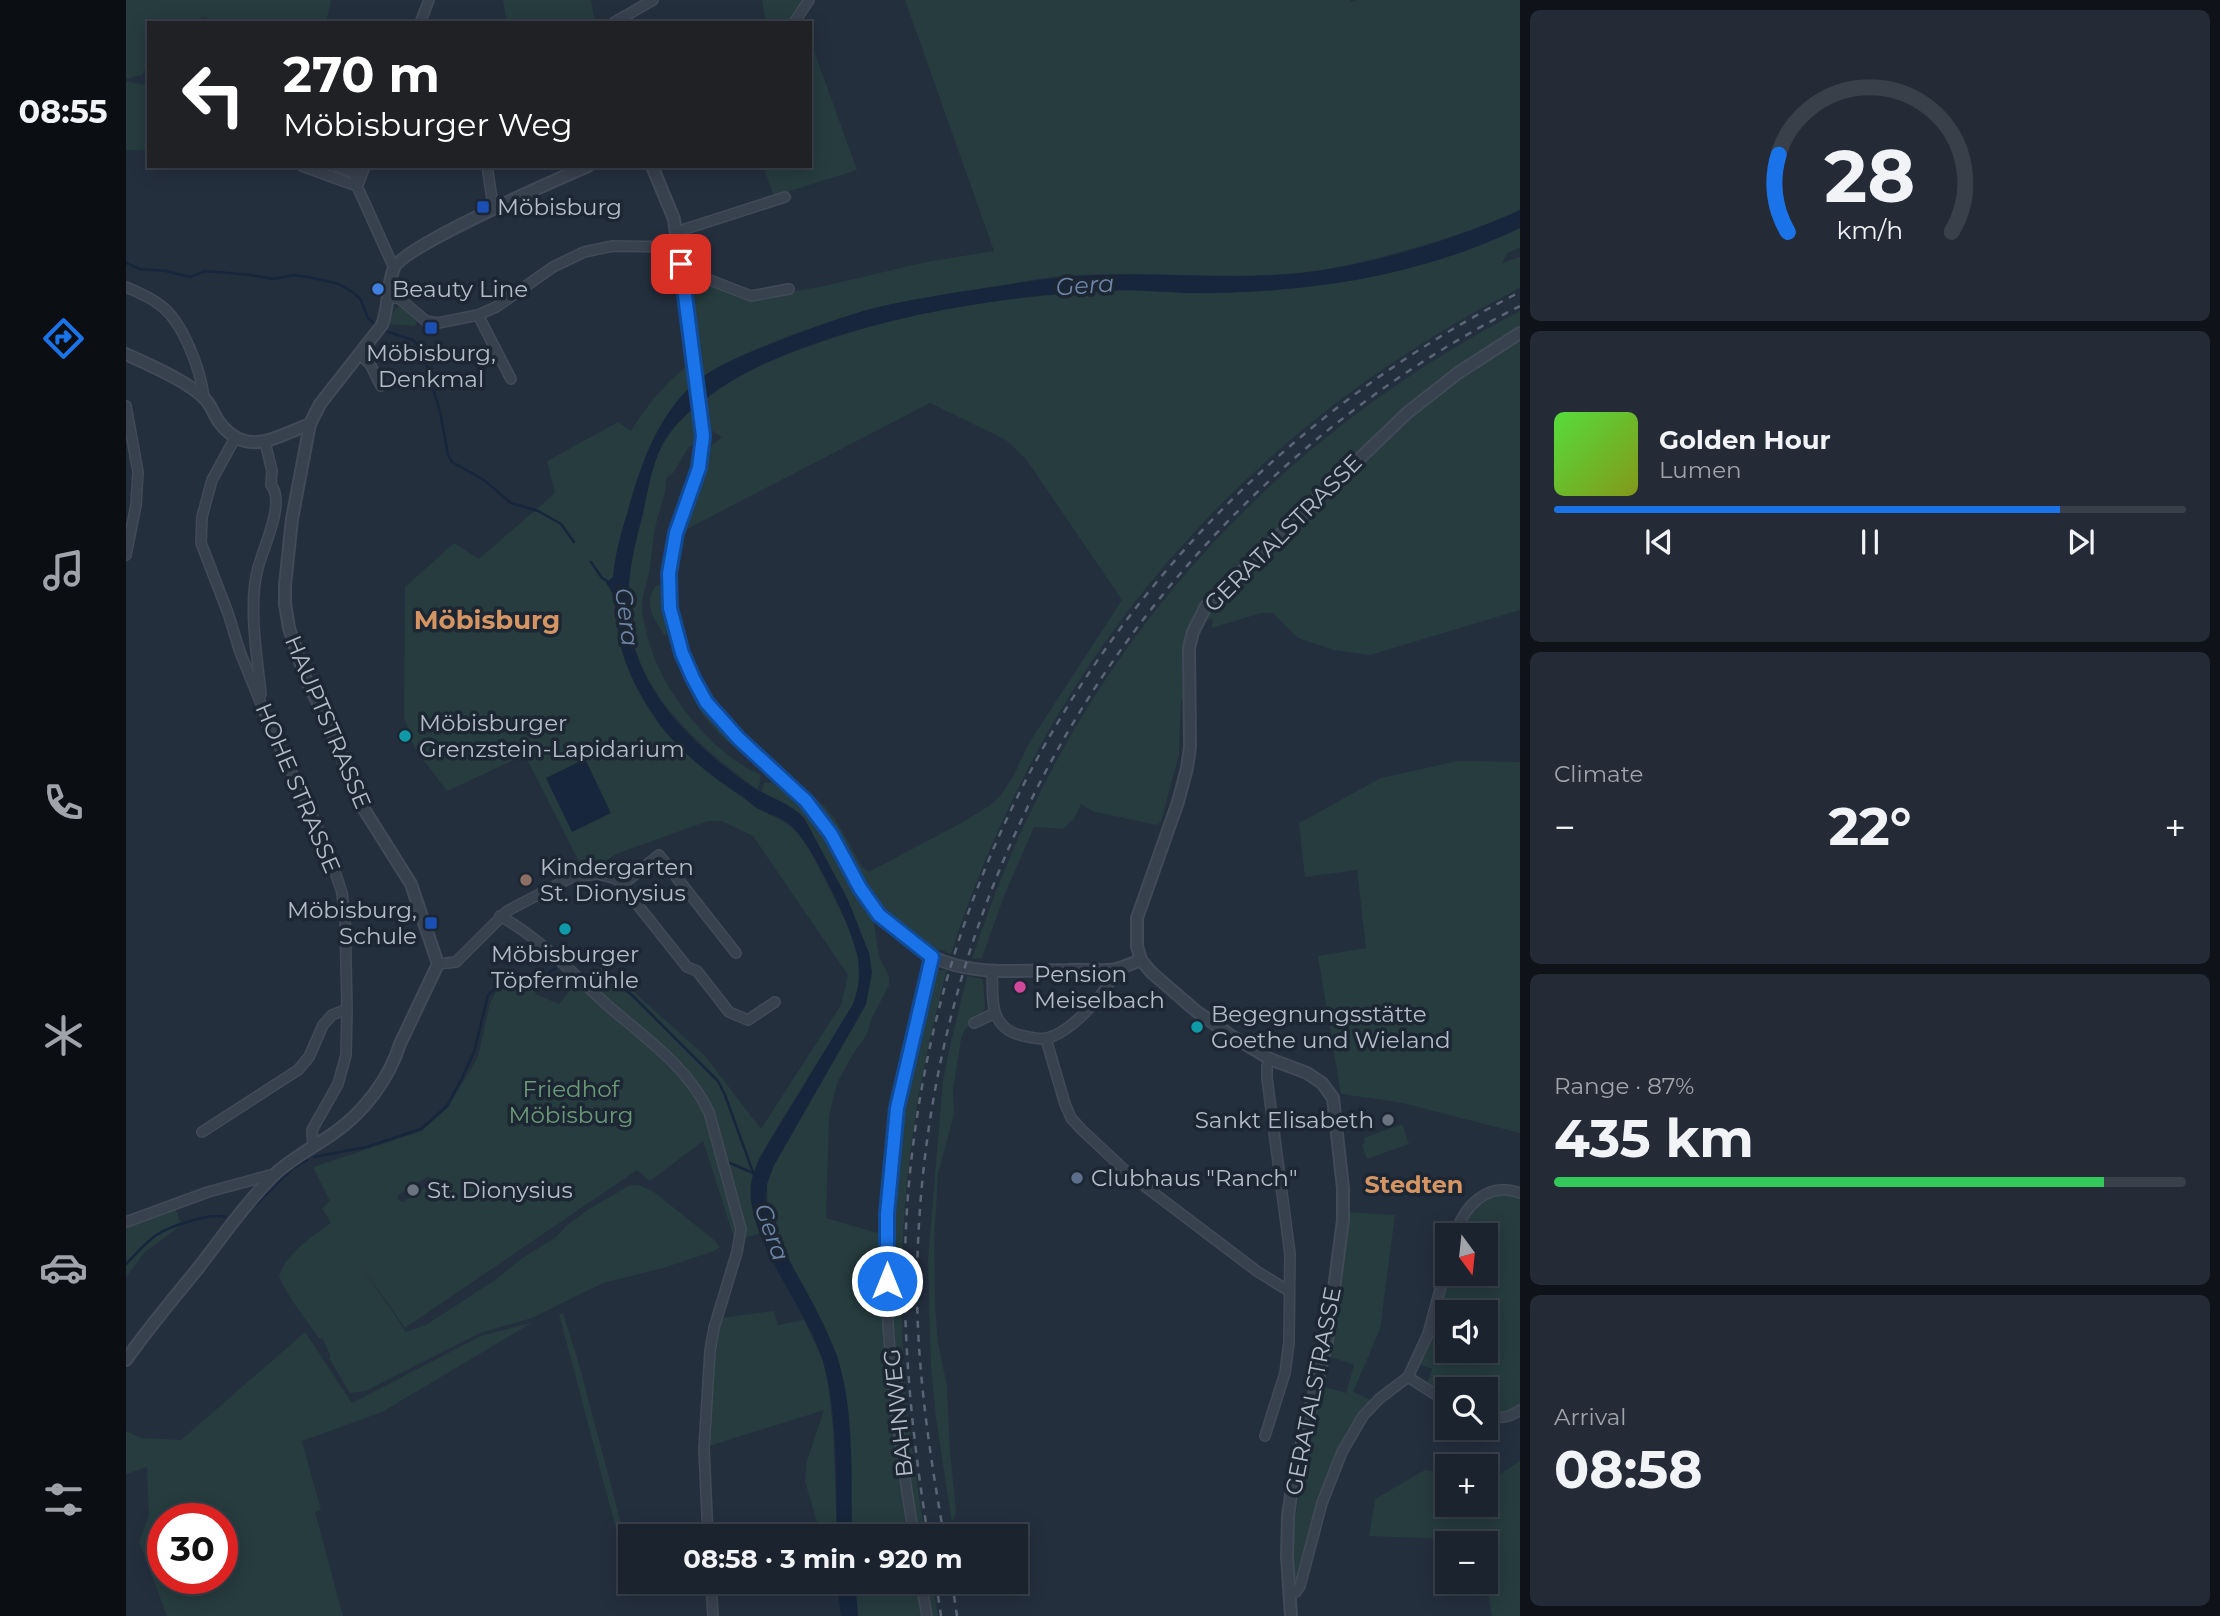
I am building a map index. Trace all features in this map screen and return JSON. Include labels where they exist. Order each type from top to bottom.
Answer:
[{"type":"street","points":[[421,21],[429,0]]},
{"type":"street","points":[[616,21],[653,0]]},
{"type":"street","points":[[795,21],[809,0]]},
{"type":"street","points":[[308,168],[357,186]]},
{"type":"street","points":[[357,186],[364,168]]},
{"type":"street","points":[[487,168],[493,205],[496,207]]},
{"type":"street","points":[[394,268],[399,261],[416,250],[496,207],[584,168]]},
{"type":"street","points":[[653,168],[670,205],[679,247],[703,449],[676,533],[669,573],[670,608],[693,678],[706,702],[722,722],[806,801],[831,834],[860,888],[879,915],[932,957],[969,968],[992,971],[1115,969],[1141,960]]},
{"type":"street","points":[[354,170],[357,186],[394,268]]},
{"type":"street","points":[[676,232],[785,197]]},
{"type":"street","points":[[676,232],[687,241],[694,254],[697,275]]},
{"type":"street","points":[[390,296],[400,299],[432,323],[478,315],[496,307],[553,267],[584,252],[613,246],[679,247]]},
{"type":"street","name":"HAUPTSTRASSE","points":[[394,268],[388,310],[380,329],[320,404],[310,424],[292,519],[285,604],[289,628],[305,677],[330,727],[362,806],[411,884],[438,964]]},
{"type":"street","points":[[683,280],[697,275],[751,296],[789,289]]},
{"type":"street","points":[[126,287],[161,305],[173,317],[192,352],[202,378],[204,398]]},
{"type":"street","points":[[478,315],[511,379]]},
{"type":"street","name":"GERATALSTRASSE","points":[[1291,1616],[1287,1556],[1288,1516],[1294,1475],[1327,1342],[1343,1220],[1343,1188],[1333,1098],[1322,1083],[1307,1073],[1270,1059],[1230,1035],[1196,1011],[1151,972],[1141,960],[1137,946],[1137,918],[1168,832],[1187,768],[1190,747],[1189,648],[1199,618],[1217,594],[1407,413],[1458,373],[1520,332]]},
{"type":"street","points":[[360,355],[370,364],[381,386]]},
{"type":"street","points":[[127,356],[179,380],[204,398],[220,423],[235,438],[248,443],[265,442],[310,424]]},
{"type":"street","points":[[126,406],[138,472],[136,505],[126,555]]},
{"type":"street","name":"HOHE STRASSE","points":[[235,438],[212,480],[202,517],[201,543],[274,736],[325,845],[342,893],[345,917],[348,1009],[346,1055],[338,1084],[312,1130],[313,1147]]},
{"type":"street","points":[[260,700],[254,586],[270,533],[276,501],[265,442]]},
{"type":"street","points":[[622,885],[659,855],[736,953]]},
{"type":"street","points":[[126,1360],[151,1324],[274,1174],[353,1116],[386,1076],[438,964],[456,962],[500,916],[513,907],[576,875],[606,875],[622,885],[687,967],[696,971],[729,1012],[748,1020],[775,1002]]},
{"type":"street","points":[[500,916],[541,943],[654,1045],[687,1076],[709,1112],[741,1229],[710,1351],[704,1449],[707,1524]]},
{"type":"street","name":"BAHNWEG","points":[[912,1524],[895,1409],[887,1307],[886,1241],[897,1108],[932,957]]},
{"type":"street","points":[[992,971],[995,1013],[1003,1026],[1011,1033],[1046,1039],[1060,1033],[1088,1009],[1113,976],[1115,969]]},
{"type":"street","points":[[202,1132],[298,1070],[309,1057],[323,1025],[332,1015],[348,1009]]},
{"type":"street","points":[[974,1023],[995,1013]]},
{"type":"street","points":[[1046,1039],[1065,1104],[1071,1118],[1081,1129],[1130,1175],[1258,1272],[1289,1291]]},
{"type":"street","points":[[1265,1436],[1285,1373],[1289,1342],[1290,1254],[1267,1078],[1270,1059]]},
{"type":"street","points":[[126,1222],[208,1192],[274,1174]]},
{"type":"street","points":[[1461,1223],[1467,1208],[1495,1190],[1506,1189],[1520,1193]]},
{"type":"street","points":[[1290,1594],[1296,1592],[1300,1586],[1322,1503],[1350,1436],[1363,1416],[1379,1399],[1408,1377],[1425,1342],[1441,1286]]},
{"type":"street","points":[[1408,1377],[1435,1394]]},
{"type":"street","points":[[1498,1419],[1520,1410]]},
{"type":"street","points":[[712,1594],[713,1616]]},
{"type":"street","points":[[923,1594],[927,1616]]},
{"type":"green space","points":[[126,0],[331,0],[326,21],[216,21],[202,17],[197,21],[147,21],[147,65],[142,75],[126,79]]},
{"type":"green space","points":[[503,0],[591,0],[595,21],[507,21]]},
{"type":"green space","points":[[762,0],[803,0],[798,7],[803,21],[766,21]]},
{"type":"green space","points":[[905,0],[1520,0],[1520,210],[1431,243],[1319,271],[1246,276],[1063,276],[915,300],[805,330],[770,343],[703,377],[692,279],[744,299],[820,287],[926,262],[994,251]]},
{"type":"green space","points":[[812,46],[857,170],[774,196],[764,168],[812,168]]},
{"type":"green space","points":[[126,81],[147,86],[147,150],[126,150]]},
{"type":"green space","points":[[1520,228],[1520,248],[1507,253],[1502,263],[1520,257],[1520,288],[1420,345],[1328,410],[1243,482],[1167,562],[1100,650],[1041,744],[991,846],[951,954],[942,950],[935,951],[911,936],[873,901],[846,853],[710,700],[686,651],[674,607],[674,560],[706,450],[722,437],[709,429],[706,399],[732,380],[789,354],[855,331],[928,313],[1003,300],[1078,293],[1216,293],[1294,288],[1372,277],[1410,268],[1484,244]],"holes":[[[930,403],[1006,440],[1026,459],[1122,600],[1029,743],[1013,777],[1000,796],[961,823],[869,872],[863,868],[835,819],[825,807],[731,719],[719,705],[699,671],[684,633],[677,594],[678,564],[687,529]]]},
{"type":"green space","points":[[401,307],[417,322],[415,326],[389,324],[395,308]]},
{"type":"green space","points":[[1520,311],[1520,325],[1454,369],[1403,409],[1202,600],[1190,624],[1184,648],[1184,699],[1181,699],[1179,754],[1161,822],[1156,825],[1092,811],[1081,804],[1074,819],[1063,829],[1034,827],[1004,896],[982,958],[972,959],[1011,855],[1059,757],[1115,665],[1180,580],[1254,502],[1335,431],[1424,367]]},
{"type":"green space","points":[[1520,337],[1520,610],[1370,655],[1334,650],[1298,638],[1273,613],[1261,613],[1212,628],[1213,619],[1202,620],[1211,607],[1411,416],[1461,376]]},
{"type":"green space","name":"Friedhof Möbisburg","points":[[688,365],[690,387],[672,409],[662,427],[618,545],[614,604],[625,660],[651,711],[689,756],[753,805],[790,826],[807,844],[848,926],[858,958],[859,987],[840,1027],[769,1141],[751,1184],[752,1208],[761,1233],[735,1241],[703,1141],[650,1181],[637,1170],[405,1328],[356,1258],[406,1332],[426,1325],[498,1278],[521,1259],[556,1237],[586,1211],[630,1185],[641,1186],[654,1192],[720,1247],[663,1268],[603,1283],[532,1318],[480,1333],[366,1391],[350,1393],[329,1358],[331,1357],[323,1339],[319,1338],[297,1308],[279,1276],[294,1252],[331,1223],[322,1208],[330,1201],[313,1167],[422,1131],[448,1107],[478,1057],[490,1003],[497,990],[534,980],[540,982],[535,994],[559,1004],[574,986],[580,991],[604,965],[705,1056],[761,1129],[841,1005],[848,975],[753,836],[722,821],[708,821],[616,854],[585,874],[525,755],[447,791],[414,747],[404,717],[405,587],[454,543],[479,559],[555,493],[547,461],[618,422],[631,431],[656,395]],"holes":[[[429,1176],[432,1182],[403,1202],[398,1200],[398,1195]]]},
{"type":"green space","points":[[694,407],[698,435],[696,442],[688,448],[674,472],[666,478],[642,600],[642,613],[652,650],[673,694],[704,733],[722,750],[761,775],[758,790],[688,732],[668,709],[638,659],[630,630],[627,599],[632,557],[653,471],[660,450],[672,430]]},
{"type":"green space","points":[[657,585],[660,585],[667,635],[664,635],[651,610],[650,598]]},
{"type":"green space","points":[[690,688],[751,758],[714,728],[693,698]]},
{"type":"green space","points":[[1458,761],[1520,762],[1520,1133],[1398,1102],[1341,1094],[1318,956],[1366,948],[1357,870],[1305,877],[1299,823],[1381,778]]},
{"type":"green space","points":[[772,782],[801,805],[823,833],[873,918],[879,957],[889,976],[889,985],[866,1036],[837,1083],[829,1116],[826,1218],[888,1236],[899,1109],[931,970],[947,970],[934,1019],[915,1117],[904,1216],[902,1316],[905,1388],[923,1524],[852,1524],[849,1442],[842,1375],[837,1355],[783,1251],[768,1214],[767,1184],[773,1167],[866,1005],[859,927],[847,898],[804,818],[762,792],[764,783]]},
{"type":"green space","points":[[967,976],[983,979],[985,1008],[965,1029],[961,1039],[953,1089],[954,1115],[938,1173],[934,1242],[938,1343],[947,1386],[956,1512],[952,1523],[931,1367],[928,1260],[943,1081]]},
{"type":"green space","points":[[1402,1124],[1409,1144],[1367,1159],[1362,1144],[1365,1143],[1364,1138]]},
{"type":"green space","points":[[1500,1193],[1520,1196],[1520,1406],[1504,1414],[1498,1413],[1498,1377],[1435,1377],[1435,1391],[1426,1385],[1432,1369],[1419,1364],[1435,1316],[1435,1363],[1498,1363],[1498,1300],[1440,1300],[1445,1286],[1498,1286],[1498,1223],[1466,1223],[1474,1208],[1485,1199]]},
{"type":"green space","points":[[175,1207],[181,1225],[145,1252],[126,1277],[126,1228]]},
{"type":"green space","points":[[1347,1212],[1395,1215],[1380,1329],[1353,1392],[1371,1400],[1356,1419],[1333,1462],[1316,1508],[1296,1578],[1292,1583],[1293,1527],[1321,1386],[1346,1393],[1354,1365],[1328,1356]]},
{"type":"green space","points":[[774,1311],[778,1325],[804,1320],[823,1361],[828,1385],[833,1428],[837,1524],[818,1524],[805,1481],[807,1461],[824,1410],[709,1446],[714,1352],[721,1318]]},
{"type":"green space","points":[[563,1313],[579,1364],[621,1524],[618,1524],[618,1536],[559,1314]]},
{"type":"green space","points":[[533,1322],[382,1412],[302,1441],[321,1510],[315,1512],[343,1616],[167,1616],[159,1594],[238,1594],[238,1503],[148,1503],[147,1467],[126,1474],[126,1431],[141,1438],[181,1440],[305,1332],[352,1403],[481,1336]]},
{"type":"green space","points":[[1520,1461],[1520,1616],[1492,1616],[1489,1594],[1498,1594],[1498,1531],[1435,1531],[1435,1539],[1369,1536],[1375,1499],[1425,1470],[1435,1471],[1435,1517],[1498,1517],[1498,1475]]},
{"type":"green space","points":[[147,1520],[147,1563],[139,1542]]},
{"type":"green space","points":[[856,1594],[935,1594],[938,1616],[858,1616]]},
{"type":"water","name":"Gera","points":[[1520,210],[1520,228],[1439,260],[1383,275],[1325,285],[1242,292],[1119,290],[1068,293],[944,310],[879,324],[816,343],[759,366],[709,395],[672,430],[659,451],[635,544],[629,589],[631,632],[645,675],[667,709],[704,748],[745,782],[788,805],[804,818],[847,898],[869,953],[872,973],[866,1004],[773,1167],[767,1184],[766,1201],[773,1229],[822,1322],[842,1374],[851,1444],[852,1524],[837,1524],[835,1448],[831,1402],[823,1361],[815,1340],[757,1227],[751,1184],[759,1159],[853,1004],[859,981],[858,957],[848,925],[829,884],[796,830],[786,821],[755,807],[678,746],[649,708],[626,663],[614,598],[606,583],[613,577],[618,545],[632,496],[658,429],[691,386],[719,367],[795,335],[867,310],[946,294],[1073,276],[1257,276],[1309,272],[1362,263],[1470,231]]},
{"type":"water","points":[[585,759],[611,813],[572,832],[546,778]]},
{"type":"water","points":[[838,1594],[856,1594],[858,1616],[841,1616]]},
{"type":"waterway","points":[[126,263],[140,269],[166,271],[190,277],[205,271],[273,279],[294,275],[339,284],[361,300],[368,318],[377,326]]},
{"type":"waterway","points":[[382,330],[413,340],[422,349],[452,462],[484,480],[511,503],[538,511],[561,524],[574,542]]},
{"type":"waterway","name":"Gera","points":[[591,562],[602,578],[609,582]]},
{"type":"waterway","points":[[314,1157],[366,1147],[421,1129],[447,1106],[462,1078],[474,1052],[488,995],[496,988],[542,977],[556,968]]},
{"type":"waterway","points":[[593,976],[615,983],[632,995],[718,1081],[754,1175]]},
{"type":"waterway","points":[[246,1214],[292,1169],[307,1160]]},
{"type":"waterway","points":[[730,1163],[753,1173]]},
{"type":"waterway","points":[[126,1264],[161,1232],[200,1218],[225,1217]]},
{"type":"railway","points":[[926,1524],[908,1366],[905,1281],[908,1195],[929,1051],[968,914],[1024,784],[1096,663],[1182,552],[1282,453],[1395,366],[1520,292]]},
{"type":"railway","points":[[942,1524],[927,1427],[917,1281],[918,1244],[934,1097],[969,955],[1022,820],[1091,693],[1177,577],[1278,473],[1393,382],[1520,306]]},
{"type":"railway","points":[[938,1594],[941,1616]]},
{"type":"railway","points":[[954,1594],[957,1616]]},
{"type":"place","name":"Möbisburg","points":[[483,207]]},
{"type":"place","name":"Beauty Line","points":[[378,289]]},
{"type":"place","name":"Möbisburg, Denkmal","points":[[431,328]]},
{"type":"place","name":"Möbisburger Grenzstein-Lapidarium","points":[[405,736]]},
{"type":"place","name":"Kindergarten St. Dionysius","points":[[526,880]]},
{"type":"place","name":"Möbisburg, Schule","points":[[431,923]]},
{"type":"place","name":"Möbisburger Töpfermühle","points":[[565,929]]},
{"type":"place","name":"Pension Meiselbach","points":[[1020,987]]},
{"type":"place","name":"Begegnungsstätte Goethe und Wieland","points":[[1197,1027]]},
{"type":"place","name":"Sankt Elisabeth","points":[[1388,1120]]},
{"type":"place","name":"Clubhaus \"Ranch\"","points":[[1077,1178]]},
{"type":"place","name":"St. Dionysius","points":[[413,1190]]},
{"type":"district","name":"Möbisburg","points":[[487,620]]},
{"type":"district","name":"Stedten","points":[[1414,1184]]},
{"type":"route","points":[[681,264],[703,436],[699,468],[676,533],[669,573],[670,608],[682,653],[706,702],[722,722],[806,801],[831,834],[860,888],[879,915],[932,957],[897,1108],[887,1214],[887,1281]]}]
